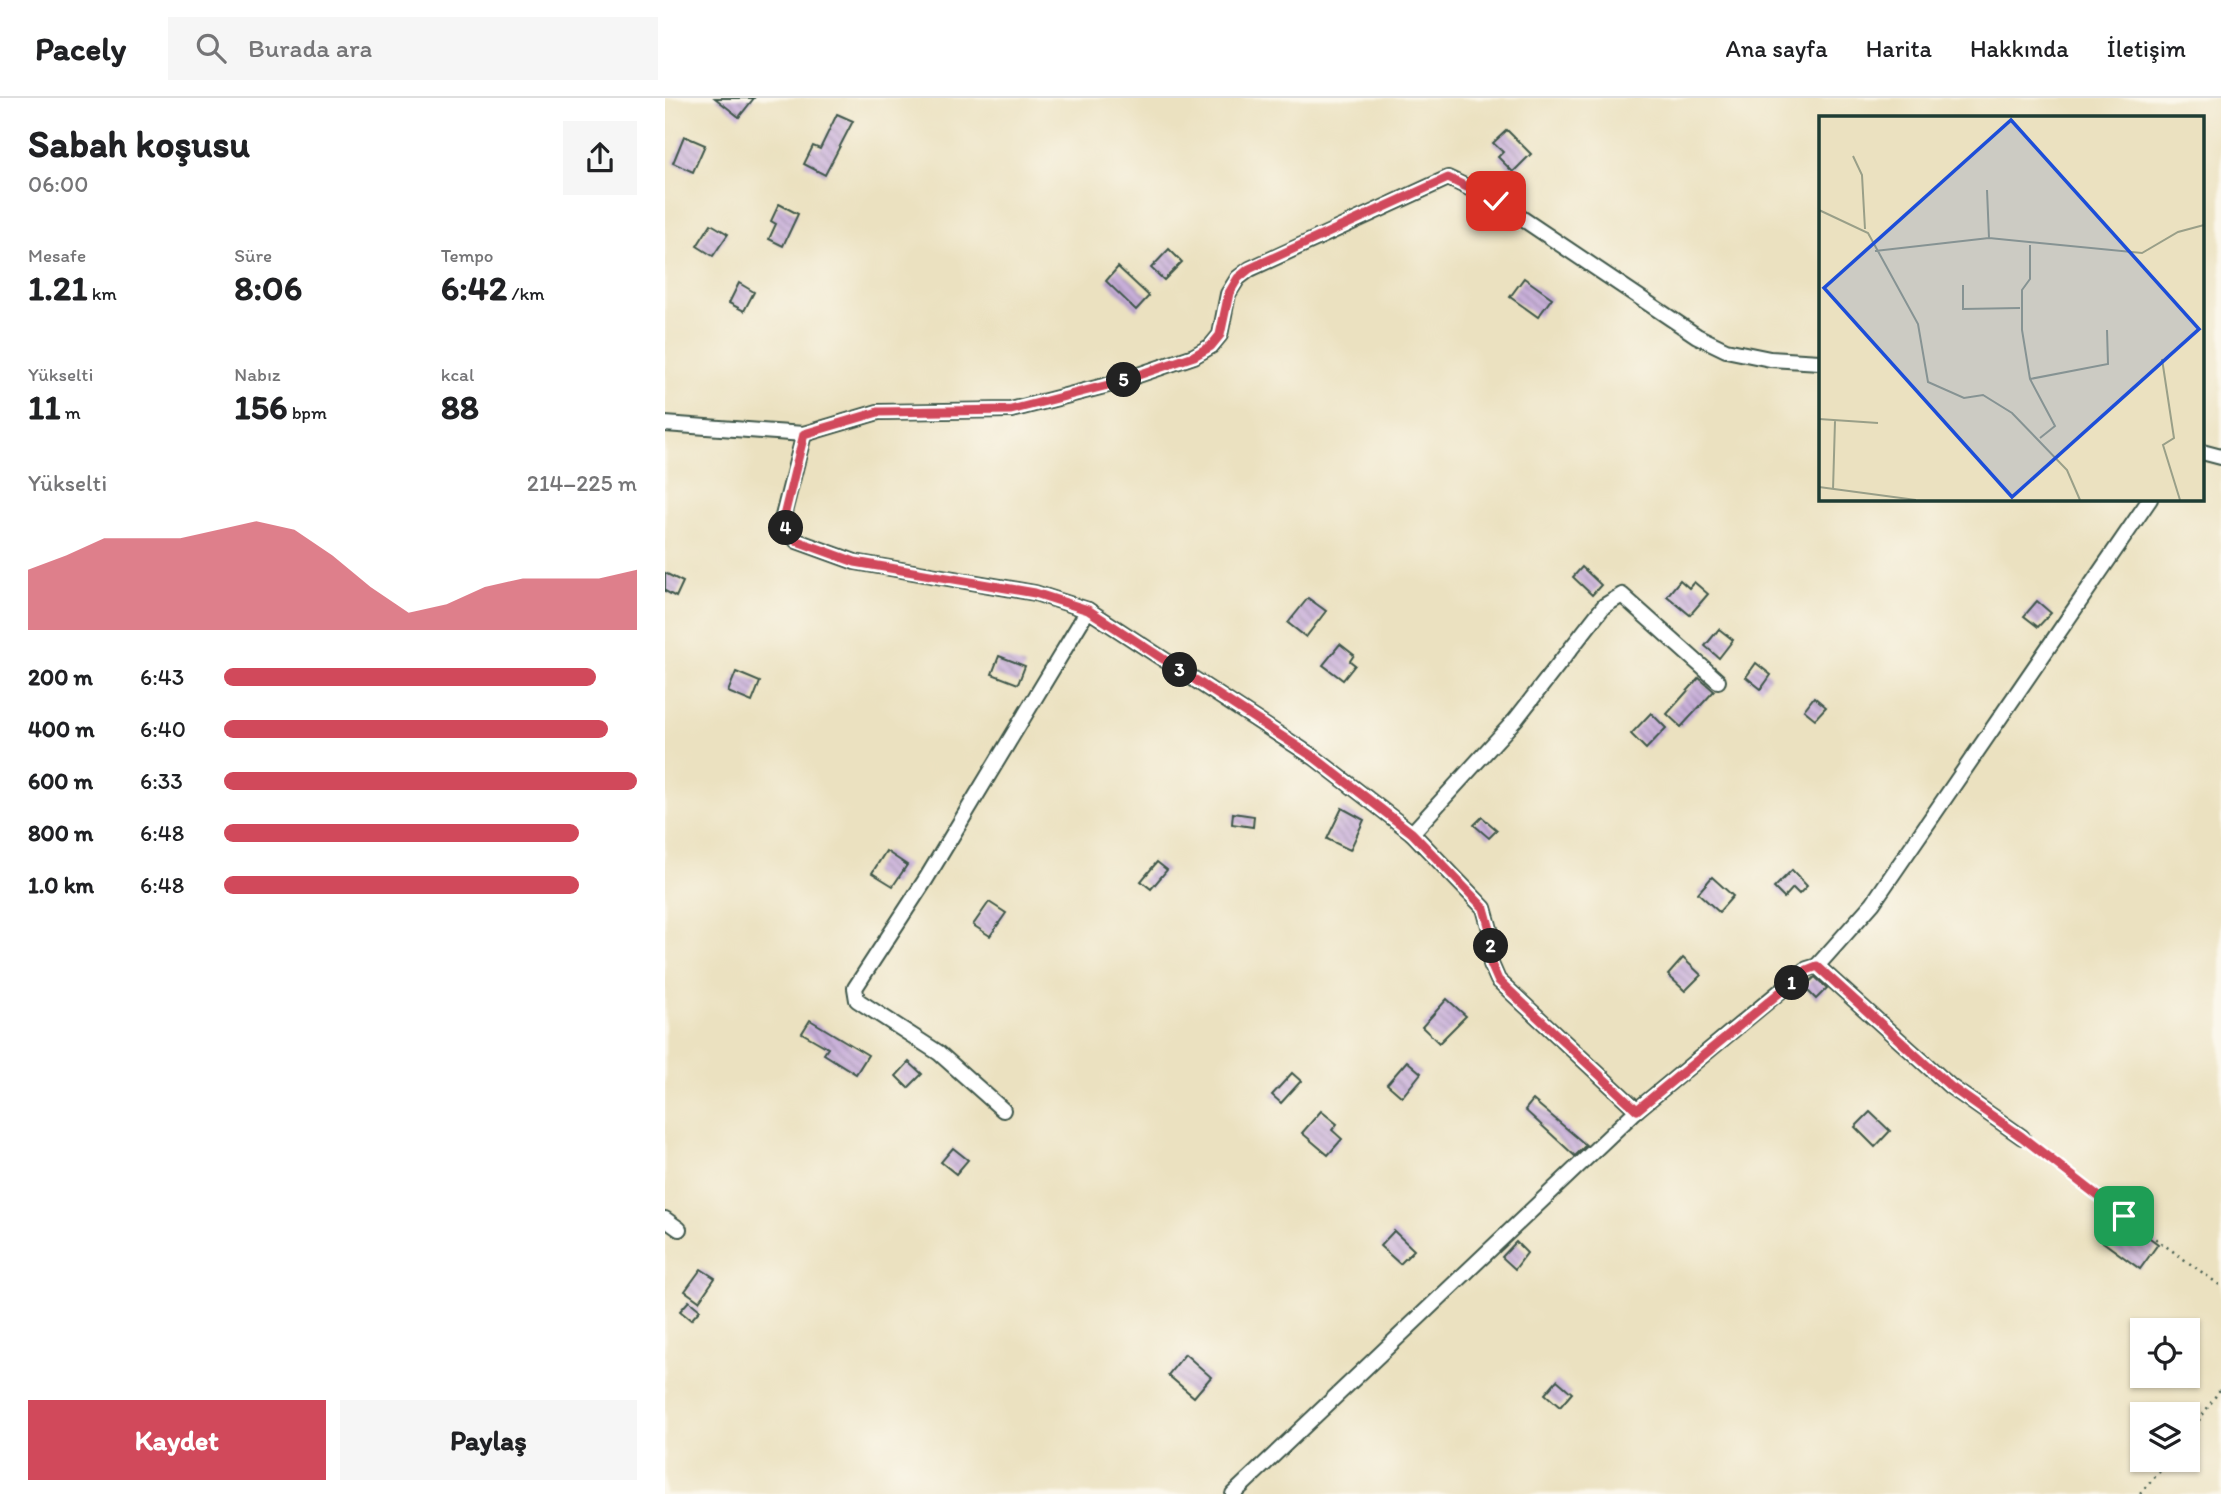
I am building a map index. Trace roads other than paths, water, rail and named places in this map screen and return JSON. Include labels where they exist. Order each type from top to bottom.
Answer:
[{"type":"street","points":[[665,424],[804,434],[878,412],[1011,410],[1112,384],[1194,356],[1211,346],[1220,335],[1229,293],[1238,278],[1249,269],[1448,178],[1496,201],[1697,336],[1726,350],[1770,359],[1819,362]]},
{"type":"street","points":[[804,434],[782,524],[797,541],[855,562],[1035,593],[1088,610],[1315,758],[1412,833],[1484,908],[1491,933],[1491,964],[1498,980],[1637,1110]]},
{"type":"street","points":[[2203,452],[2221,457]]},
{"type":"street","points":[[1233,1494],[1637,1110],[1807,970],[1817,966],[1873,903],[2149,500]]},
{"type":"street","points":[[1412,833],[1516,719],[1604,606],[1622,595],[1718,681]]},
{"type":"street","points":[[1003,1110],[939,1053],[857,1000],[855,988],[926,879],[1088,610]]},
{"type":"street","points":[[1817,966],[1951,1087],[2022,1137]]},
{"type":"street","points":[[665,1219],[679,1229]]}]
